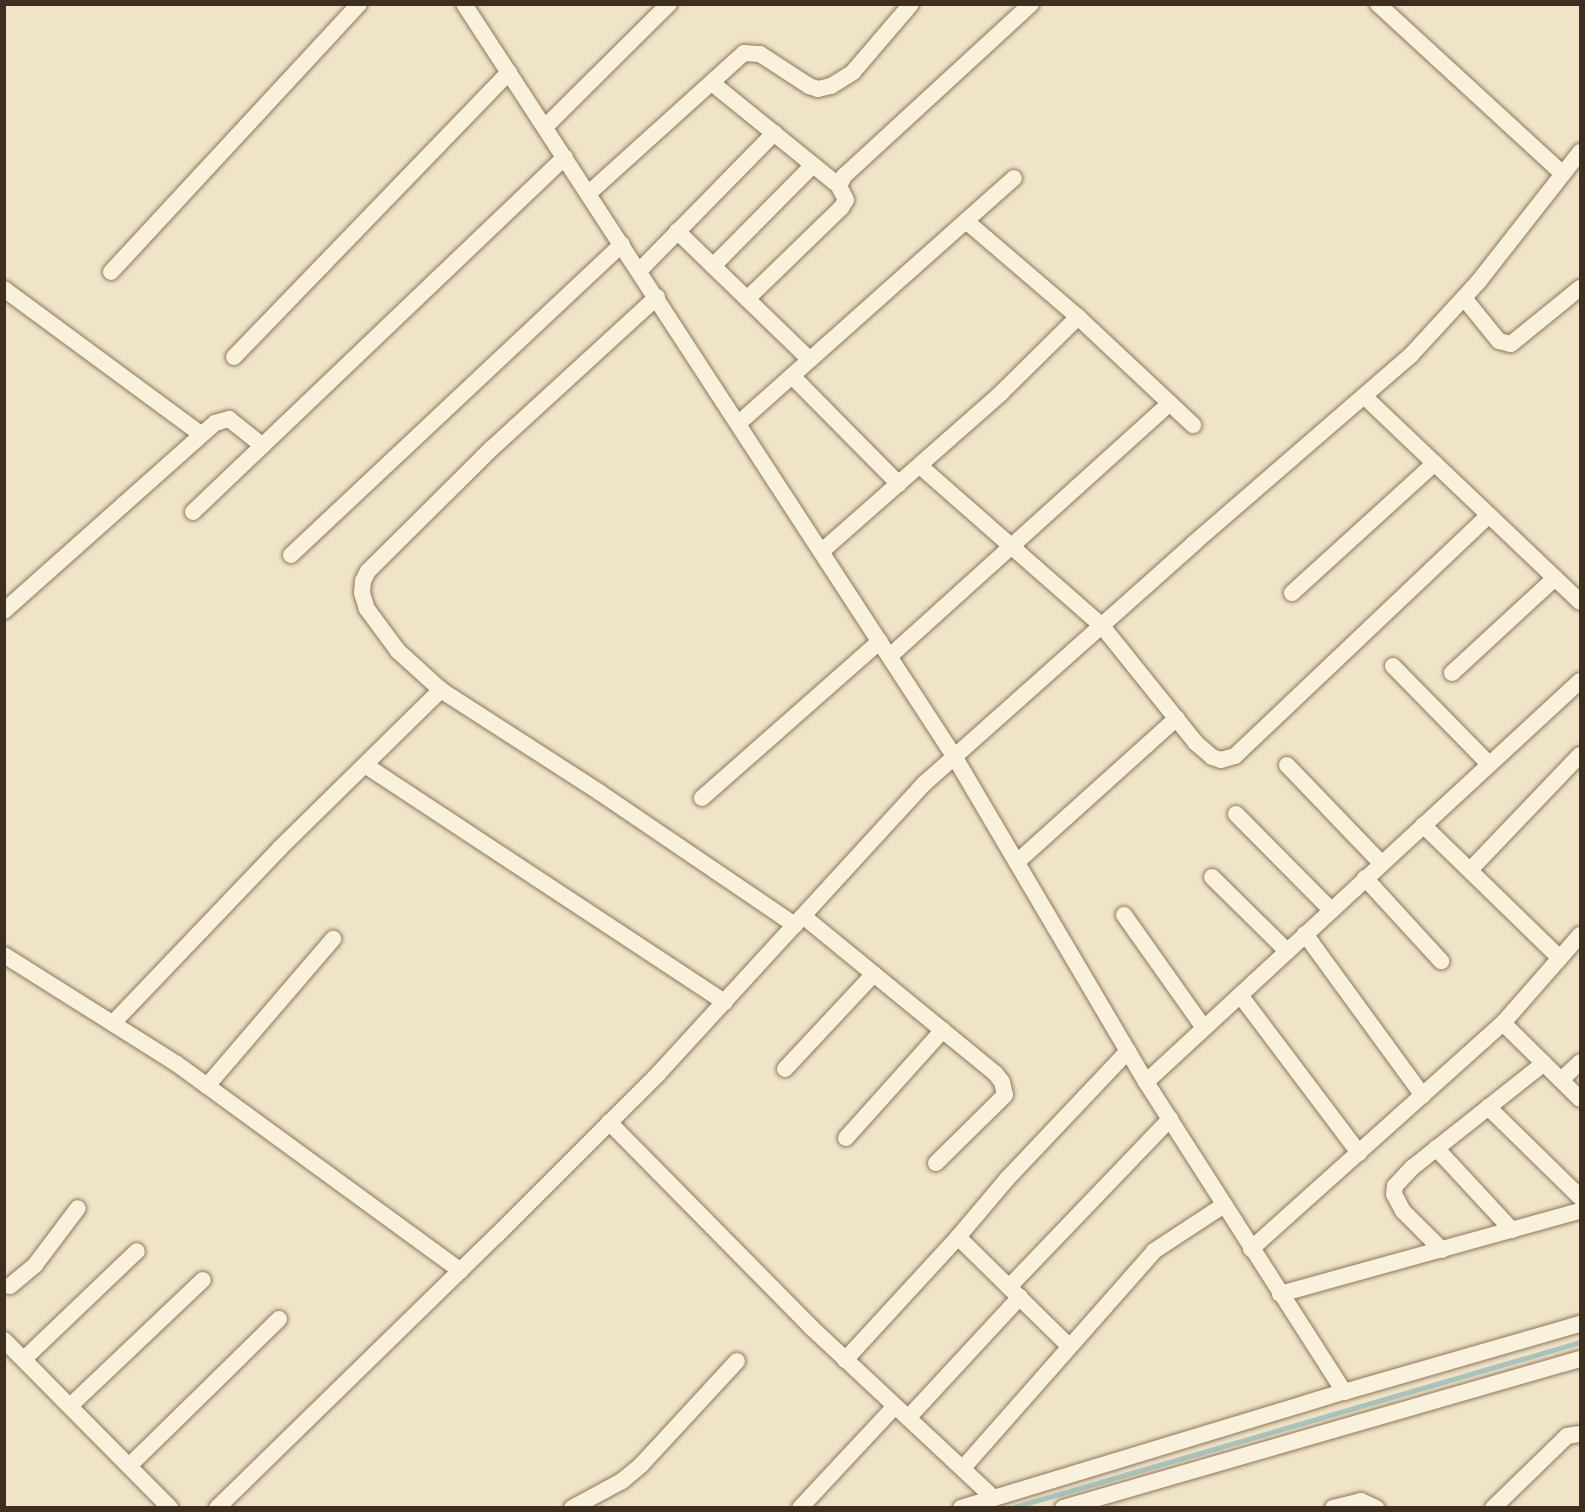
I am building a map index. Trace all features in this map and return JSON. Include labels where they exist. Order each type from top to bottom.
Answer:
[{"type":"street","points":[[111,272],[359,4]]},
{"type":"street","points":[[464,4],[640,270],[954,756],[1146,1082],[1344,1392]]},
{"type":"street","points":[[545,127],[669,4]]},
{"type":"street","points":[[589,193],[744,53],[750,51],[769,59],[810,86],[818,88],[839,83],[867,57],[912,4]]},
{"type":"street","points":[[839,186],[844,176],[1031,4]]},
{"type":"street","points":[[1378,4],[1562,173]]},
{"type":"street","points":[[234,357],[509,72]]},
{"type":"street","points":[[712,83],[839,186],[846,200],[841,208],[747,299]]},
{"type":"street","points":[[640,270],[774,133]]},
{"type":"street","points":[[217,1508],[461,1271],[609,1122],[725,1002],[900,808],[954,756],[1194,543],[1411,355],[1464,298],[1581,152]]},
{"type":"street","points":[[193,512],[565,157]]},
{"type":"street","points":[[713,266],[813,165]]},
{"type":"street","points":[[738,423],[1014,178]]},
{"type":"street","points":[[966,221],[1078,317],[1193,424]]},
{"type":"street","points":[[677,231],[810,360]]},
{"type":"street","points":[[291,555],[622,244]]},
{"type":"street","points":[[1464,298],[1499,341],[1511,344],[1581,288]]},
{"type":"street","points":[[4,289],[201,434]]},
{"type":"street","points":[[657,297],[491,449],[368,571],[363,581],[362,593],[367,609],[398,651],[441,690],[799,921],[874,974],[995,1073],[1005,1089],[1005,1095],[936,1163]]},
{"type":"street","points":[[822,551],[1001,393],[1078,317]]},
{"type":"street","points":[[792,376],[899,484]]},
{"type":"street","points":[[1365,397],[1581,602]]},
{"type":"street","points":[[890,656],[1170,403]]},
{"type":"street","points":[[4,611],[215,423],[229,419],[263,446]]},
{"type":"street","points":[[1292,592],[1435,463]]},
{"type":"street","points":[[920,466],[1102,626],[1196,743],[1212,757],[1227,760],[1234,756],[1489,514]]},
{"type":"street","points":[[1452,674],[1555,578]]},
{"type":"street","points":[[702,798],[880,641]]},
{"type":"street","points":[[1393,666],[1489,764]]},
{"type":"street","points":[[1146,1082],[1581,681]]},
{"type":"street","points":[[113,1023],[280,848],[441,690]]},
{"type":"street","points":[[1017,862],[1177,718]]},
{"type":"street","points":[[1470,870],[1581,755]]},
{"type":"street","points":[[365,765],[725,1002]]},
{"type":"street","points":[[1287,765],[1381,863]]},
{"type":"street","points":[[1236,814],[1331,910]]},
{"type":"street","points":[[1423,825],[1560,958]]},
{"type":"street","points":[[1212,876],[1287,951]]},
{"type":"street","points":[[1365,878],[1441,961]]},
{"type":"street","points":[[1124,915],[1204,1028]]},
{"type":"street","points":[[1305,934],[1423,1096]]},
{"type":"street","points":[[1251,1249],[1503,1023],[1581,935]]},
{"type":"street","points":[[207,1086],[333,939]]},
{"type":"street","points":[[4,955],[113,1023],[207,1086],[461,1271]]},
{"type":"street","points":[[785,1069],[874,974]]},
{"type":"street","points":[[1240,995],[1359,1153]]},
{"type":"street","points":[[1503,1023],[1581,1099]]},
{"type":"street","points":[[846,1138],[943,1030]]},
{"type":"street","points":[[845,1360],[958,1237],[1007,1179],[1128,1050]]},
{"type":"street","points":[[1561,1080],[1581,1062]]},
{"type":"street","points":[[1442,1250],[1403,1211],[1394,1194],[1395,1186],[1436,1148],[1544,1063]]},
{"type":"street","points":[[1488,1107],[1581,1197]]},
{"type":"street","points":[[908,1418],[1014,1292],[1170,1119]]},
{"type":"street","points":[[609,1122],[845,1360],[994,1498]]},
{"type":"street","points":[[1436,1148],[1512,1230]]},
{"type":"street","points":[[963,1468],[1154,1251],[1224,1205]]},
{"type":"street","points":[[6,1287],[35,1265],[78,1208]]},
{"type":"street","points":[[1280,1294],[1581,1210]]},
{"type":"street","points":[[958,1237],[1069,1346]]},
{"type":"street","points":[[24,1359],[137,1251]]},
{"type":"street","points":[[70,1407],[203,1280]]},
{"type":"street","points":[[129,1466],[279,1319]]},
{"type":"street","points":[[961,1508],[1344,1392],[1581,1324]]},
{"type":"street","points":[[4,1340],[170,1508]]},
{"type":"street","points":[[1063,1508],[1581,1359]]},
{"type":"street","points":[[572,1508],[622,1481],[642,1464],[737,1360]]},
{"type":"street","points":[[800,1508],[895,1406]]},
{"type":"street","points":[[1493,1508],[1567,1436],[1581,1434]]},
{"type":"street","points":[[1333,1508],[1361,1501],[1376,1508]]},
{"type":"waterway","points":[[1011,1508],[1580,1342]]}]
